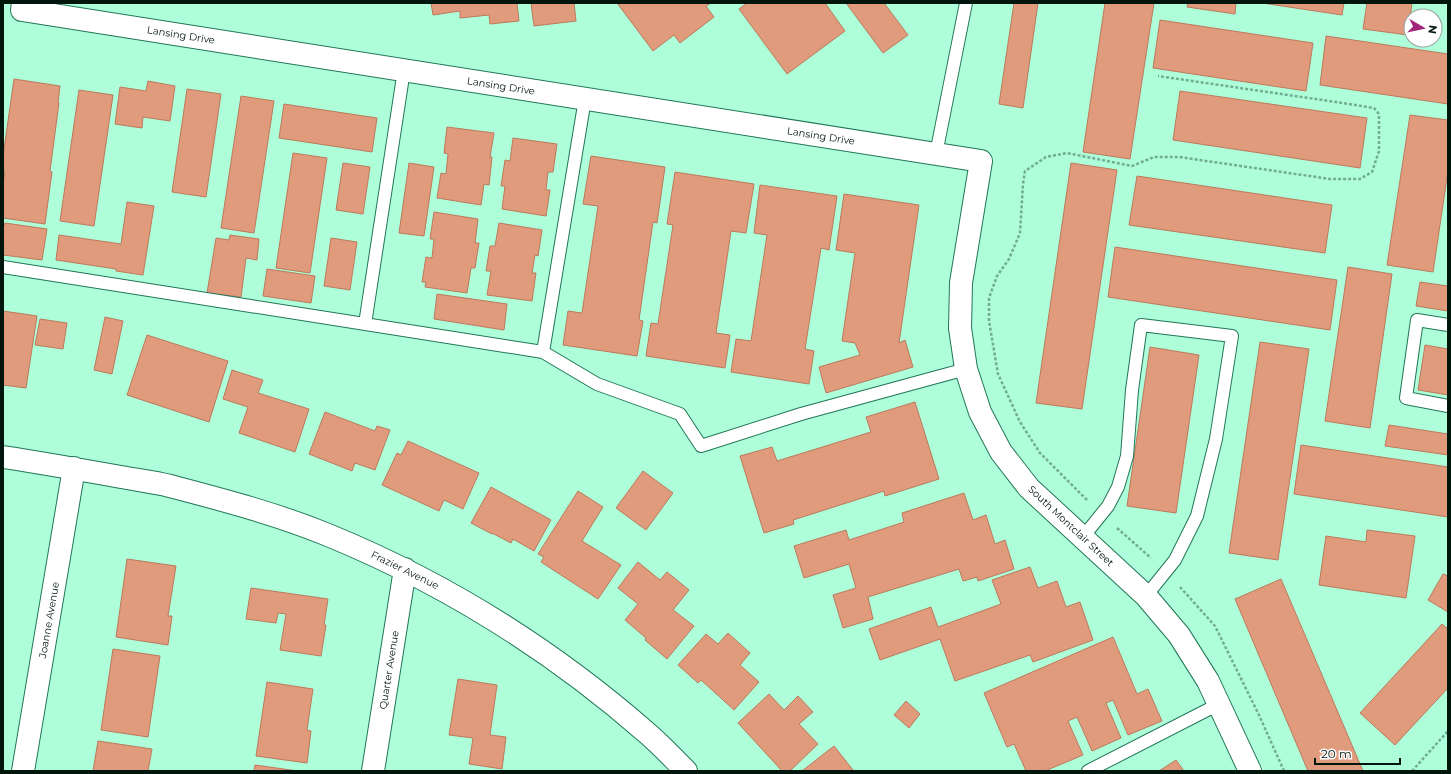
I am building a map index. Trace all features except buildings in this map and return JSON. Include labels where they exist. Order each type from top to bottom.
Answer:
[{"type":"street","name":"Lansing Drive","points":[[22,6],[404,70],[981,161]]},
{"type":"street","name":"South Montclair Street","points":[[981,161],[961,283],[960,328],[966,369],[980,412],[1001,452],[1029,488],[1146,596],[1179,634],[1208,681],[1250,771]]},
{"type":"street","name":"Frazier Avenue","points":[[3,457],[168,485],[257,510],[327,535],[405,569],[454,595],[518,633],[587,683],[649,734],[686,771]]},
{"type":"street","name":"Joanne Avenue","points":[[23,771],[74,468]]},
{"type":"street","name":"Quarter Avenue","points":[[373,771],[405,569]]},
{"type":"lane","points":[[936,154],[966,3]]},
{"type":"lane","points":[[365,324],[404,70]]},
{"type":"lane","points":[[543,352],[585,99]]},
{"type":"lane","points":[[3,267],[543,352],[597,384],[680,414],[701,446],[800,414],[966,369]]},
{"type":"lane","points":[[1448,325],[1417,320],[1406,398],[1448,406]]},
{"type":"lane","points":[[1083,537],[1108,506],[1118,487],[1127,456],[1132,390],[1141,325],[1232,336],[1216,438],[1197,516],[1175,560],[1146,596]]},
{"type":"lane","points":[[1088,771],[1219,704]]},
{"type":"path","points":[[1412,771],[1448,731]]}]
